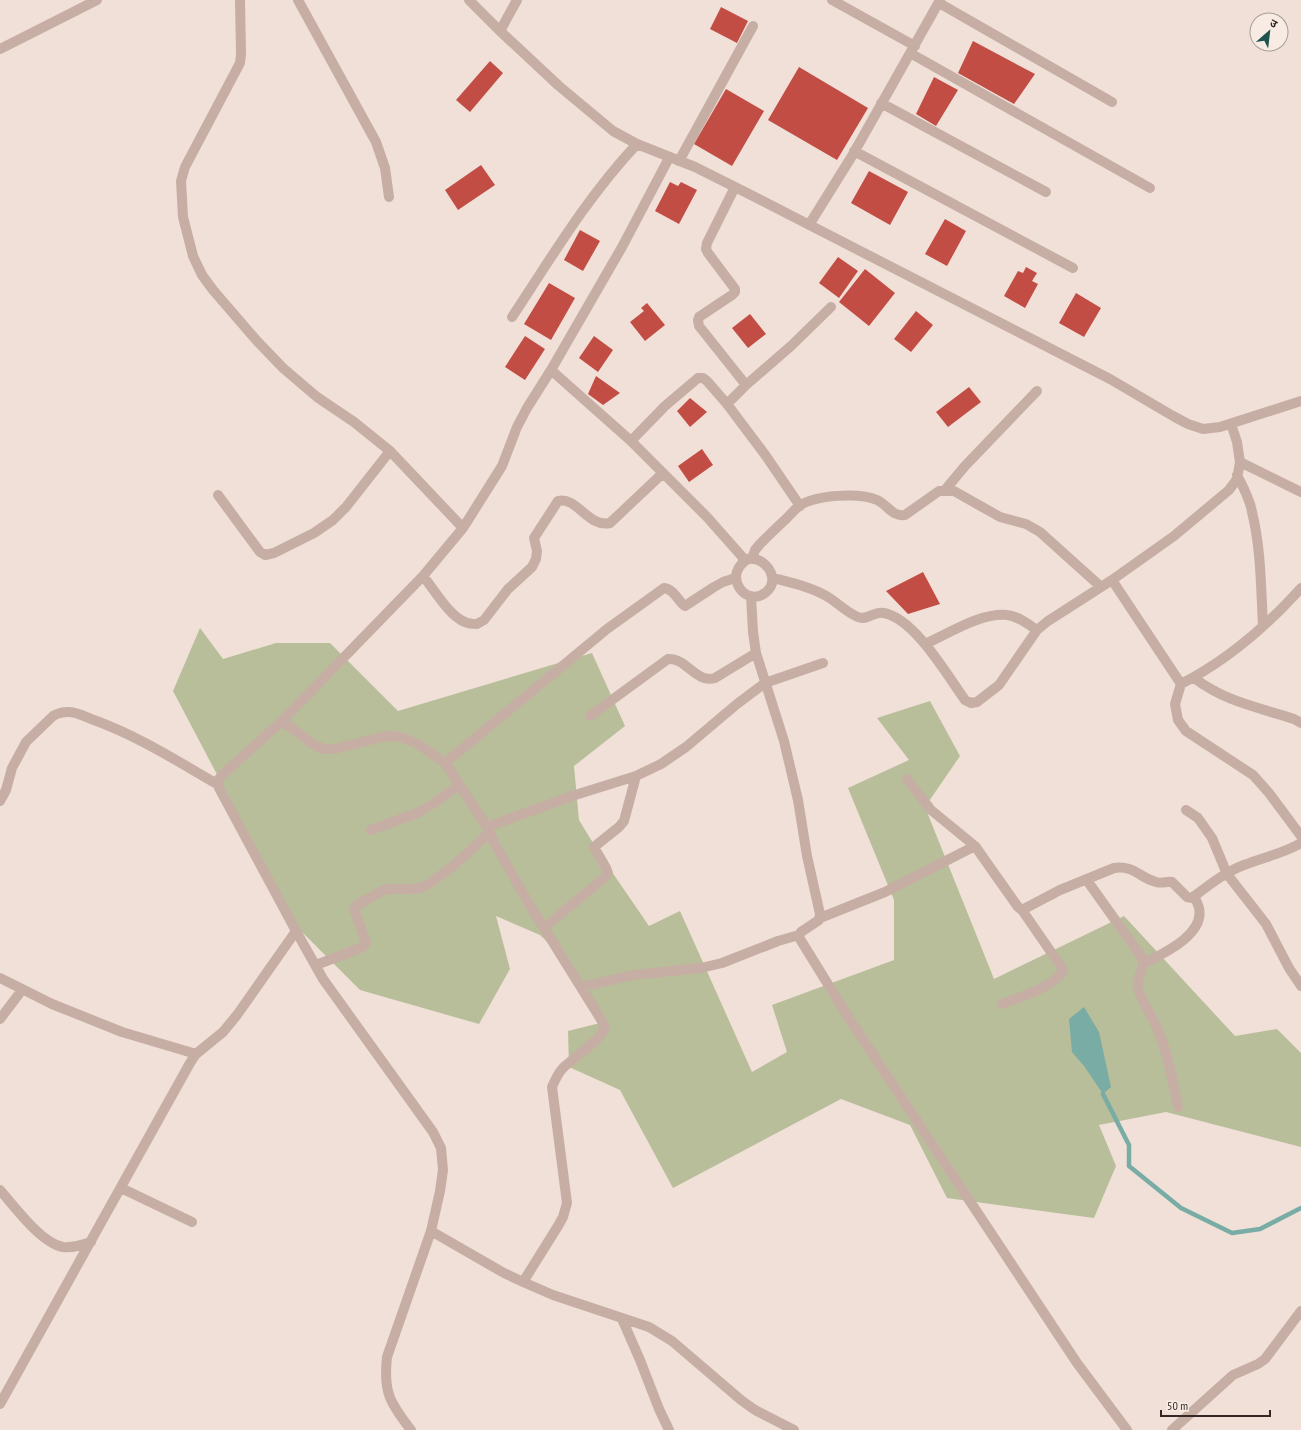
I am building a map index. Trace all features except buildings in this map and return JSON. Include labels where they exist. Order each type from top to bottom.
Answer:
[{"type":"street","points":[[0,49],[97,0]]},
{"type":"street","points":[[240,0],[240,63],[185,167],[181,181],[183,217],[193,256],[202,275],[213,290],[257,341],[283,368],[317,397],[354,422],[390,451],[463,528]]},
{"type":"street","points":[[298,0],[376,142],[385,168],[389,198]]},
{"type":"street","points":[[469,0],[559,86],[613,131],[637,144],[735,186],[1110,379],[1188,424],[1203,429],[1220,427],[1301,401]]},
{"type":"street","points":[[500,31],[517,0]]},
{"type":"street","points":[[832,0],[913,50],[1150,188]]},
{"type":"street","points":[[809,224],[854,151],[940,2],[1112,102]]},
{"type":"street","points":[[217,784],[222,775],[282,722],[423,576],[463,528],[502,466],[517,427],[527,408],[551,370],[753,26]]},
{"type":"street","points":[[881,103],[1046,192]]},
{"type":"street","points":[[512,317],[599,188],[637,144]]},
{"type":"street","points":[[854,151],[1073,268]]},
{"type":"street","points":[[735,186],[707,243],[706,249],[735,289],[734,292],[699,316],[698,320],[700,326],[746,385]]},
{"type":"street","points":[[727,404],[831,307]]},
{"type":"street","points":[[551,370],[631,441],[749,560],[761,561],[768,567],[773,575],[770,587],[765,593],[760,595],[748,595],[739,588],[736,583],[736,572],[740,566],[749,560],[760,544],[800,506],[811,501],[833,496],[850,496],[877,500],[895,515],[900,516],[905,515],[939,491],[945,490],[962,494],[1000,517],[1026,524],[1040,532],[1100,586]]},
{"type":"street","points":[[631,441],[665,406],[698,378],[702,378],[707,381],[727,404],[766,456],[800,506]]},
{"type":"street","points":[[945,490],[965,466],[1037,391]]},
{"type":"street","points":[[773,578],[814,589],[829,597],[856,617],[866,618],[878,612],[892,616],[904,623],[925,644],[965,700],[971,703],[977,702],[999,685],[1037,630],[1100,586],[1112,580],[1174,536],[1212,506],[1229,490],[1237,479],[1240,462],[1237,442],[1231,424]]},
{"type":"street","points":[[218,495],[260,552],[265,555],[274,554],[314,533],[333,520],[354,498],[390,451]]},
{"type":"street","points":[[1240,462],[1301,492]]},
{"type":"street","points":[[423,576],[450,611],[466,623],[477,624],[484,620],[515,582],[532,567],[536,559],[537,551],[534,538],[558,501],[564,499],[597,522],[604,524],[610,523],[664,473]]},
{"type":"street","points":[[1237,475],[1250,505],[1256,530],[1263,626]]},
{"type":"street","points":[[445,763],[607,629],[664,588],[670,590],[683,605],[686,606],[714,586],[735,578]]},
{"type":"street","points":[[1112,580],[1181,684]]},
{"type":"street","points":[[1301,588],[1250,640],[1214,666],[1181,684],[1175,704],[1178,720],[1186,731],[1253,775],[1269,793],[1301,836]]},
{"type":"street","points":[[751,596],[756,653],[784,741],[798,800],[807,856],[820,918]]},
{"type":"street","points":[[925,644],[967,624],[992,616],[1008,615],[1024,621],[1037,630]]},
{"type":"street","points":[[590,716],[668,659],[673,658],[679,660],[702,677],[709,680],[715,678],[756,653]]},
{"type":"street","points":[[316,965],[363,947],[366,942],[355,912],[357,905],[386,889],[414,889],[427,885],[452,867],[488,830],[572,796],[636,776],[661,764],[765,683],[823,663]]},
{"type":"street","points":[[1194,678],[1207,688],[1225,697],[1294,719],[1301,723]]},
{"type":"street","points":[[0,801],[6,790],[12,768],[26,742],[53,716],[59,713],[67,712],[75,713],[116,728],[138,738],[217,784],[323,979],[433,1132],[441,1148],[443,1170],[431,1231],[387,1357],[385,1375],[388,1394],[394,1407],[410,1430]]},
{"type":"street","points":[[282,722],[314,744],[324,749],[334,749],[356,744],[376,737],[401,737],[418,744],[445,763],[488,830],[522,893],[603,1022],[605,1030],[602,1035],[562,1068],[552,1087],[566,1203],[563,1217],[523,1282]]},
{"type":"street","points":[[544,928],[608,873],[594,847],[619,827],[624,821],[636,776]]},
{"type":"street","points":[[907,779],[931,810],[975,846],[1062,968],[1063,972],[1059,978],[1035,991],[1002,1004]]},
{"type":"street","points":[[371,830],[417,813],[436,802],[459,785]]},
{"type":"street","points":[[1186,810],[1198,818],[1212,838],[1227,874],[1266,924],[1289,968],[1301,986]]},
{"type":"street","points":[[1022,910],[1060,890],[1114,868],[1122,867],[1134,871],[1158,883],[1172,882],[1187,897],[1190,898],[1242,866],[1287,851],[1301,843]]},
{"type":"street","points":[[581,987],[633,975],[701,968],[722,963],[799,934],[820,918],[885,892],[975,846]]},
{"type":"street","points":[[1086,879],[1143,959],[1142,969],[1139,975],[1139,990],[1158,1030],[1165,1050],[1171,1070],[1178,1107]]},
{"type":"street","points":[[1143,964],[1179,944],[1189,935],[1196,924],[1199,909],[1194,896]]},
{"type":"street","points":[[0,1404],[190,1063],[196,1054],[222,1032],[237,1015],[296,931]]},
{"type":"street","points":[[799,934],[800,939],[850,1020],[1077,1363],[1128,1430]]},
{"type":"street","points":[[0,978],[52,1004],[122,1032],[196,1054]]},
{"type":"street","points":[[0,1019],[22,990]]},
{"type":"street","points":[[121,1188],[192,1222]]},
{"type":"street","points":[[0,1190],[38,1233],[52,1244],[64,1247],[76,1247],[91,1242]]},
{"type":"street","points":[[431,1231],[504,1273],[523,1282],[553,1295],[649,1327],[672,1341],[741,1400],[756,1410],[794,1430]]},
{"type":"street","points":[[1172,1430],[1232,1375],[1265,1360],[1301,1311]]},
{"type":"street","points":[[622,1319],[669,1430]]},
{"type":"green space","points":[[200,628],[223,659],[276,643],[330,643],[398,711],[592,653],[625,726],[574,766],[579,820],[601,856],[649,926],[680,911],[752,1072],[787,1052],[772,1005],[894,960],[894,900],[848,788],[909,760],[877,718],[930,701],[960,756],[925,807],[994,979],[1124,916],[1235,1036],[1277,1029],[1301,1053],[1301,1147],[1166,1112],[1099,1125],[1116,1166],[1094,1218],[947,1198],[910,1125],[841,1099],[673,1188],[620,1090],[569,1067],[568,1031],[604,1022],[574,967],[540,935],[496,916],[510,969],[479,1024],[360,990],[298,928],[173,691]]},
{"type":"water","points":[[1084,1007],[1099,1032],[1111,1087],[1103,1094],[1084,1066],[1072,1052],[1069,1019]]},
{"type":"waterway","points":[[1103,1094],[1129,1145],[1129,1166],[1181,1208],[1232,1233],[1260,1229],[1301,1208]]}]
